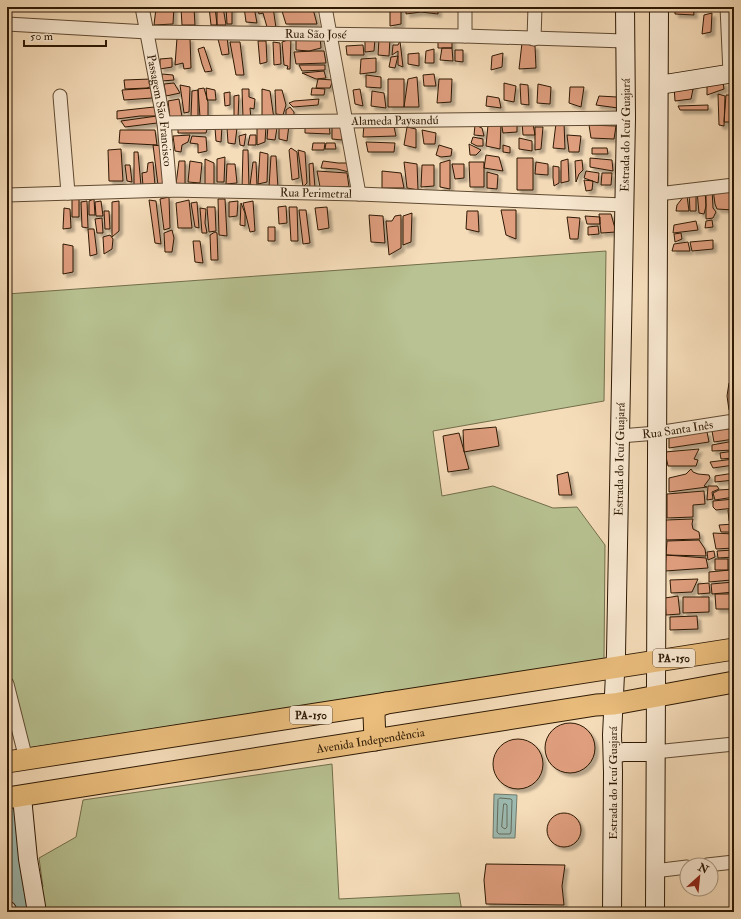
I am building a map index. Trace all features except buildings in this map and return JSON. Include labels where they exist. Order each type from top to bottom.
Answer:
[{"type":"main road","name":"Estrada do Icuí Guajará","points":[[612,912],[612,735],[614,668],[616,654],[626,118],[625,7]]},
{"type":"main road","points":[[655,912],[659,7]]},
{"type":"main road","points":[[659,85],[732,73]]},
{"type":"main road","name":"PA-150","points":[[16,761],[734,649]]},
{"type":"main road","name":"Avenida Independência","points":[[14,797],[603,704],[614,704],[734,682]]},
{"type":"main road","points":[[375,740],[374,715],[376,707],[386,703]]},
{"type":"main road","points":[[613,754],[624,752],[655,752]]},
{"type":"main road","points":[[14,797],[27,853],[37,912]]},
{"type":"street","name":"Passagem São Francisco","points":[[142,7],[148,32],[164,123],[170,190]]},
{"type":"street","points":[[325,7],[359,194]]},
{"type":"street","points":[[465,7],[465,36]]},
{"type":"street","points":[[534,39],[535,7]]},
{"type":"street","points":[[727,7],[732,73]]},
{"type":"street","name":"Rua São José","points":[[7,24],[148,32],[465,36],[625,41]]},
{"type":"street","points":[[60,96],[68,193]]},
{"type":"street","name":"Alameda Paysandú","points":[[164,123],[626,118]]},
{"type":"street","points":[[658,194],[734,185]]},
{"type":"street","name":"Rua Perimetral","points":[[7,195],[170,190],[359,194],[624,205]]},
{"type":"street","name":"Rua Santa Inês","points":[[620,436],[657,433],[734,421]]},
{"type":"street","points":[[7,684],[16,761]]},
{"type":"street","points":[[655,752],[734,744]]},
{"type":"street","points":[[719,864],[734,862]]},
{"type":"street","points":[[654,872],[679,868]]},
{"type":"green space","points":[[606,251],[604,401],[433,431],[442,496],[493,486],[553,508],[577,507],[605,545],[604,659],[28,748],[7,669],[7,294]]},
{"type":"green space","points":[[332,764],[339,899],[459,893],[462,912],[8,912],[43,887],[39,858],[76,837],[83,800]]},
{"type":"water","points":[[494,794],[517,795],[515,838],[493,838]]},
{"type":"waterway","points":[[7,817],[13,840],[15,868],[26,912]]}]
